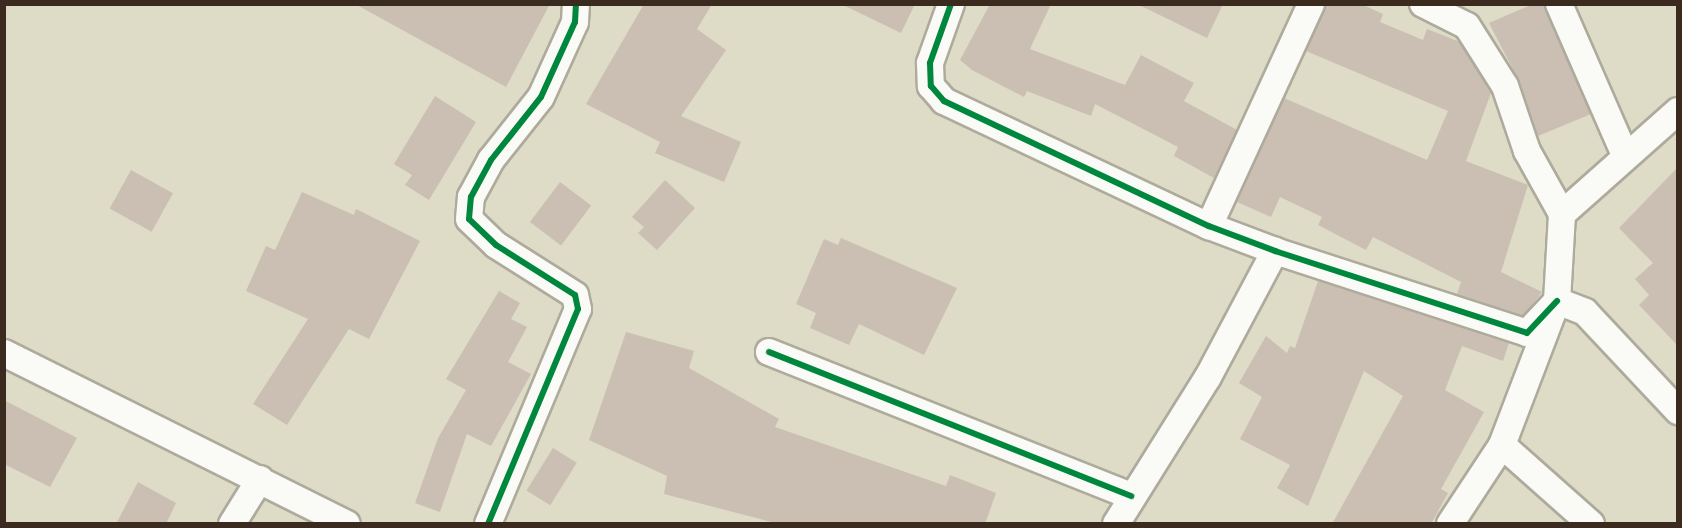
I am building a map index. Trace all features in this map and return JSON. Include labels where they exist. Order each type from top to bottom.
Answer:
[{"type":"street","points":[[488,524],[578,309],[575,295],[496,245],[469,219],[471,197],[491,160],[541,97],[575,22],[576,4]]},
{"type":"street","points":[[951,4],[930,63],[931,86],[945,101],[1209,226],[1252,237],[1275,251],[1527,333],[1557,301]]},
{"type":"street","points":[[1209,226],[1311,4]]},
{"type":"street","points":[[1423,4],[1467,26],[1505,86],[1527,151],[1562,214],[1557,301],[1502,445],[1450,524]]},
{"type":"street","points":[[1559,4],[1625,155]]},
{"type":"street","points":[[1562,214],[1625,155],[1677,111]]},
{"type":"street","points":[[1116,524],[1131,496],[1208,377],[1275,251]]},
{"type":"street","points":[[1557,301],[1585,312],[1677,411]]},
{"type":"street","points":[[769,352],[1131,496]]},
{"type":"street","points":[[4,353],[347,524]]},
{"type":"street","points":[[1502,445],[1586,521]]},
{"type":"street","points":[[232,524],[260,479]]},
{"type":"building","points":[[355,4],[550,4],[506,87]]},
{"type":"building","points":[[644,4],[712,4],[697,29],[726,50],[681,116],[741,142],[724,182],[655,153],[660,142],[586,104]]},
{"type":"building","points":[[841,4],[915,4],[901,33]]},
{"type":"building","points":[[990,4],[1051,4],[1030,49],[1125,85],[1141,55],[1194,83],[1184,101],[1237,130],[1214,178],[1174,156],[1178,147],[1095,104],[1091,116],[1027,91],[1024,97],[972,70],[960,60]]},
{"type":"building","points":[[1137,4],[1223,4],[1207,38]]},
{"type":"building","points":[[1326,4],[1361,4],[1383,14],[1380,22],[1423,40],[1427,29],[1460,42],[1491,93],[1466,161],[1528,185],[1501,272],[1542,292],[1523,316],[1457,294],[1461,282],[1373,237],[1366,250],[1318,225],[1322,217],[1280,197],[1271,217],[1237,202],[1284,98],[1427,160],[1448,111],[1306,51]]},
{"type":"building","points":[[1533,4],[1543,4],[1591,114],[1538,136],[1519,81],[1489,23]]},
{"type":"building","points":[[435,96],[476,122],[429,200],[405,185],[412,175],[394,164]]},
{"type":"building","points":[[1677,168],[1677,345],[1639,305],[1649,295],[1635,279],[1653,263],[1619,228]]},
{"type":"building","points":[[131,170],[173,193],[152,232],[110,208]]},
{"type":"building","points":[[665,180],[695,208],[657,250],[638,233],[644,227],[632,217]]},
{"type":"building","points":[[560,182],[591,205],[561,245],[530,222]]},
{"type":"building","points":[[302,192],[354,215],[356,209],[420,241],[369,339],[349,329],[287,425],[253,404],[308,319],[246,291],[266,246],[275,250]]},
{"type":"building","points":[[841,238],[957,288],[924,355],[859,324],[849,345],[810,328],[816,313],[796,304],[824,239],[838,245]]},
{"type":"building","points":[[1318,281],[1509,343],[1503,361],[1462,346],[1445,390],[1484,412],[1441,489],[1448,493],[1431,524],[1332,524],[1403,396],[1364,371],[1308,506],[1277,488],[1290,465],[1240,439],[1262,397],[1239,383],[1266,336],[1287,353],[1290,346],[1295,348]]},
{"type":"building","points":[[499,291],[520,303],[511,319],[527,327],[508,362],[531,374],[491,446],[467,434],[440,512],[415,503],[438,438],[466,390],[446,379]]},
{"type":"building","points":[[626,332],[694,351],[689,368],[779,419],[775,427],[946,486],[950,475],[996,493],[985,524],[779,524],[664,494],[667,476],[589,440]]},
{"type":"building","points":[[4,400],[77,438],[50,487],[4,464]]},
{"type":"building","points":[[553,448],[577,463],[550,505],[527,490]]},
{"type":"building","points":[[138,482],[176,503],[166,524],[116,524]]},
{"type":"cycle path","points":[[488,524],[578,309],[575,295],[496,245],[469,219],[471,197],[491,160],[541,97],[575,22],[576,4]]},
{"type":"cycle path","points":[[951,4],[930,63],[931,86],[944,101],[1209,226],[1275,251],[1527,333],[1557,301]]},
{"type":"cycle path","points":[[769,352],[1131,496]]}]
